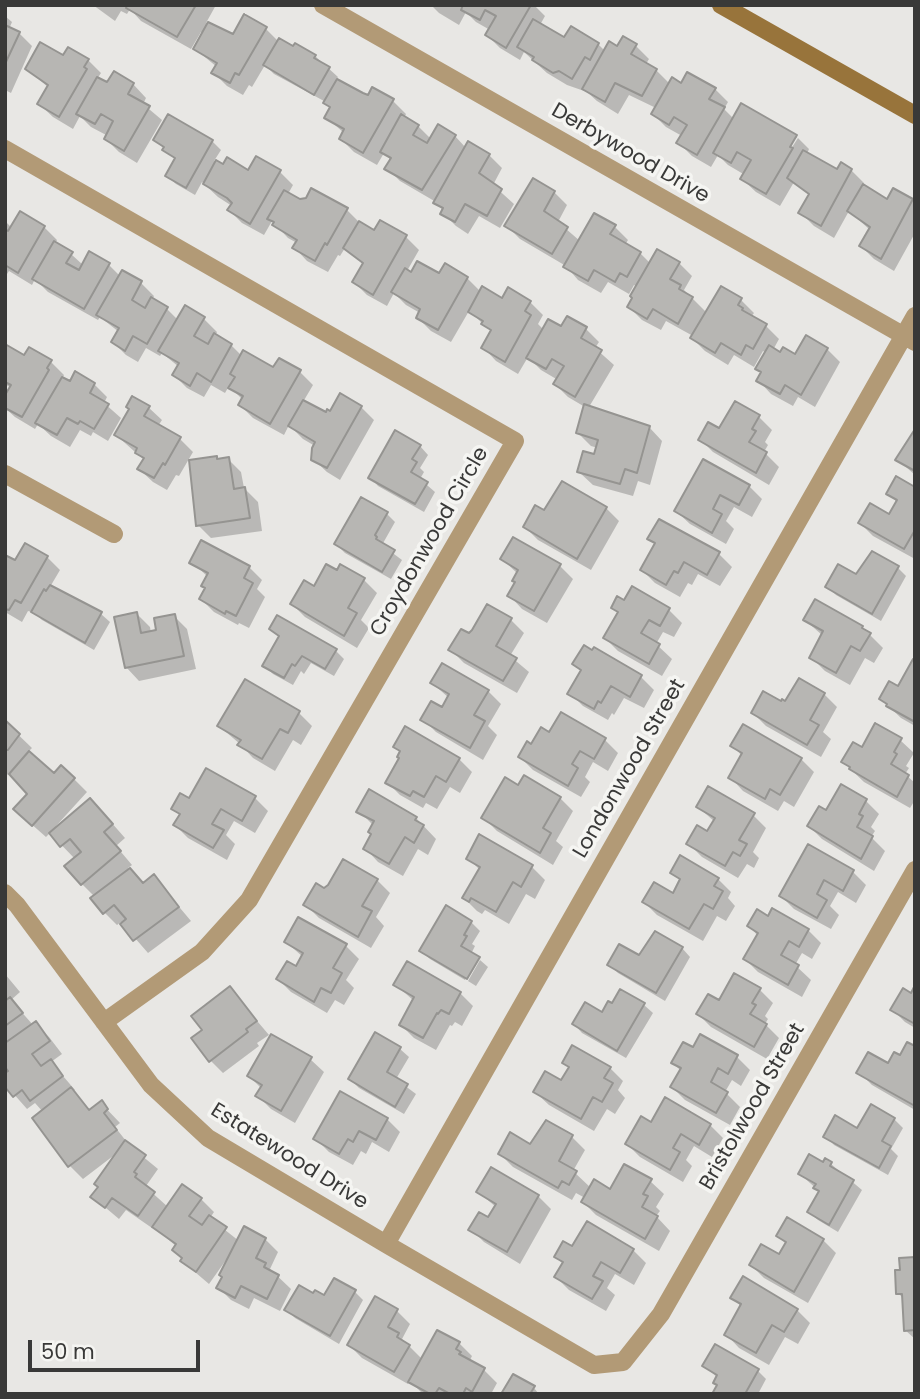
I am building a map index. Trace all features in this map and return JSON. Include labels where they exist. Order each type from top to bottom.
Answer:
[{"type":"street","name":"Derbywood Drive","points":[[323,5],[909,339]]},
{"type":"street","points":[[721,5],[915,115]]},
{"type":"street","name":"Croydonwood Circle","points":[[5,149],[515,441],[249,900],[202,953],[104,1022]]},
{"type":"street","name":"Londonwood Street","points":[[386,1244],[909,339],[915,316]]},
{"type":"street","points":[[5,474],[114,534]]},
{"type":"street","name":"Bristolwood Street","points":[[622,1362],[661,1314],[915,870]]},
{"type":"street","name":"Estatewood Drive","points":[[5,893],[17,905],[151,1085],[208,1138],[594,1364],[622,1362]]},
{"type":"building","points":[[127,5],[196,5],[177,37],[126,8]]},
{"type":"building","points":[[463,5],[531,5],[506,48],[485,35],[496,16],[485,10],[480,20],[461,10]]},
{"type":"building","points":[[244,14],[267,27],[239,75],[235,73],[230,83],[211,73],[217,63],[193,49],[208,22],[233,34]]},
{"type":"building","points":[[533,19],[564,37],[571,26],[599,43],[590,60],[585,57],[572,79],[559,71],[553,73],[517,47]]},
{"type":"building","points":[[5,25],[20,32],[5,64]]},
{"type":"building","points":[[623,36],[637,44],[631,54],[657,69],[642,96],[615,83],[605,102],[582,89],[609,41],[617,46]]},
{"type":"building","points":[[279,38],[293,46],[295,43],[330,67],[314,95],[263,65]]},
{"type":"building","points":[[40,42],[63,55],[68,47],[89,59],[84,67],[87,69],[59,117],[37,104],[48,85],[25,69]]},
{"type":"building","points":[[114,71],[134,83],[128,94],[150,106],[124,151],[104,139],[113,121],[101,114],[95,124],[76,114],[97,77],[107,82]]},
{"type":"building","points":[[687,72],[716,88],[709,99],[725,107],[697,155],[676,143],[687,125],[674,117],[669,125],[651,114],[672,77],[681,83]]},
{"type":"building","points":[[337,79],[368,95],[372,87],[394,99],[363,153],[339,139],[344,129],[324,118],[330,107],[323,103]]},
{"type":"building","points":[[741,103],[797,135],[790,147],[793,148],[766,194],[740,179],[751,160],[737,152],[731,163],[713,153]]},
{"type":"building","points":[[168,114],[213,140],[186,188],[165,176],[175,158],[153,140]]},
{"type":"building","points":[[401,114],[419,125],[413,135],[427,143],[438,124],[456,135],[422,190],[384,169],[391,158],[380,152]]},
{"type":"building","points":[[468,141],[490,154],[479,173],[502,189],[487,216],[465,204],[455,222],[440,214],[443,208],[433,203]]},
{"type":"building","points":[[803,150],[837,169],[841,162],[852,169],[821,226],[798,213],[809,194],[787,178]]},
{"type":"building","points":[[256,156],[281,170],[250,224],[227,210],[232,203],[227,198],[203,184],[216,160],[223,164],[227,157],[248,170]]},
{"type":"building","points":[[533,178],[555,191],[544,211],[568,227],[552,254],[504,226]]},
{"type":"building","points":[[863,184],[887,199],[893,188],[913,199],[881,259],[859,246],[870,227],[847,211]]},
{"type":"building","points":[[311,188],[348,208],[315,261],[292,248],[297,240],[267,219],[284,190],[300,199],[306,198]]},
{"type":"building","points":[[20,211],[45,226],[18,273],[5,265],[5,229],[8,231]]},
{"type":"building","points":[[594,213],[616,225],[610,234],[641,252],[627,277],[620,273],[615,282],[594,270],[588,281],[563,267]]},
{"type":"building","points":[[380,220],[407,235],[373,295],[352,282],[363,263],[343,248],[359,221],[374,230]]},
{"type":"building","points":[[54,241],[73,252],[66,263],[79,270],[89,251],[110,263],[84,309],[32,279]]},
{"type":"building","points":[[657,249],[680,262],[670,279],[681,285],[679,289],[693,297],[678,324],[653,309],[647,319],[627,307],[632,298],[630,296]]},
{"type":"building","points":[[417,261],[439,273],[445,263],[468,277],[438,330],[416,318],[420,309],[391,292],[405,268],[411,272]]},
{"type":"building","points":[[122,270],[142,281],[132,300],[145,308],[151,297],[168,307],[147,344],[133,336],[125,351],[111,342],[119,328],[96,315]]},
{"type":"building","points":[[482,286],[502,298],[508,287],[531,301],[525,311],[531,315],[505,362],[481,348],[491,330],[481,324],[483,321],[468,312]]},
{"type":"building","points":[[721,286],[742,298],[738,305],[742,310],[767,324],[753,349],[746,345],[741,355],[721,343],[715,353],[690,338]]},
{"type":"building","points":[[185,305],[205,317],[194,336],[208,344],[214,333],[232,344],[211,382],[197,373],[190,386],[172,375],[179,363],[158,351]]},
{"type":"building","points":[[567,316],[587,327],[581,338],[602,350],[575,397],[553,384],[564,366],[552,359],[546,369],[526,358],[548,319],[561,326]]},
{"type":"building","points":[[806,335],[828,348],[801,395],[785,385],[780,394],[756,381],[761,372],[755,369],[769,345],[780,352],[783,347],[795,354]]},
{"type":"building","points":[[5,344],[24,355],[29,347],[52,360],[22,417],[5,408],[5,395],[11,385],[5,382]]},
{"type":"building","points":[[243,350],[273,367],[279,358],[301,370],[270,424],[238,405],[243,396],[228,388],[235,377],[230,374]]},
{"type":"building","points":[[75,371],[95,383],[90,393],[109,404],[94,429],[80,421],[78,424],[67,418],[57,435],[35,423],[62,377],[70,381]]},
{"type":"building","points":[[340,393],[362,406],[327,468],[311,460],[315,442],[288,426],[303,400],[326,412],[327,409],[330,411]]},
{"type":"building","points":[[132,396],[150,406],[144,416],[181,437],[154,478],[137,469],[144,458],[135,453],[137,448],[114,435],[129,409],[126,407]]},
{"type":"building","points":[[735,401],[760,415],[752,429],[756,431],[749,442],[767,452],[756,473],[698,440],[708,422],[719,428]]},
{"type":"building","points":[[584,404],[650,426],[637,473],[625,469],[620,484],[577,472],[583,451],[594,454],[598,440],[576,433]]},
{"type":"building","points":[[915,429],[915,471],[895,460]]},
{"type":"building","points":[[395,430],[421,445],[412,459],[417,462],[411,472],[428,482],[415,504],[368,478]]},
{"type":"building","points":[[217,456],[217,459],[229,457],[234,489],[245,487],[250,518],[196,526],[189,460]]},
{"type":"building","points":[[703,459],[750,485],[739,505],[720,495],[713,509],[722,514],[712,533],[674,511]]},
{"type":"building","points":[[896,476],[915,487],[915,530],[904,549],[858,523],[870,503],[889,514],[897,500],[886,494]]},
{"type":"building","points":[[562,481],[607,507],[577,559],[523,527],[535,505],[544,510]]},
{"type":"building","points":[[361,497],[388,512],[375,535],[376,539],[395,550],[382,572],[334,544]]},
{"type":"building","points":[[659,519],[720,552],[707,575],[684,562],[678,573],[674,571],[666,585],[640,570],[655,543],[647,539]]},
{"type":"building","points":[[513,537],[561,564],[534,611],[507,596],[518,570],[500,559]]},
{"type":"building","points":[[201,540],[250,566],[244,578],[253,583],[236,616],[226,611],[225,614],[199,599],[205,588],[201,586],[208,573],[189,563]]},
{"type":"building","points":[[25,543],[48,556],[21,603],[15,600],[9,610],[5,609],[5,555],[15,560]]},
{"type":"building","points":[[872,551],[899,566],[872,614],[825,587],[838,564],[856,574]]},
{"type":"building","points":[[326,564],[337,570],[340,564],[365,578],[348,608],[357,613],[344,636],[290,604],[304,580],[314,586]]},
{"type":"building","points":[[50,585],[102,612],[85,643],[31,612],[44,589],[46,591]]},
{"type":"building","points":[[632,586],[670,608],[660,626],[649,620],[641,633],[660,644],[649,664],[603,638],[618,612],[611,608],[617,596],[624,600]]},
{"type":"building","points":[[815,599],[871,633],[860,651],[851,646],[836,673],[809,658],[823,631],[803,620]]},
{"type":"building","points":[[487,604],[512,618],[496,646],[517,658],[503,681],[448,650],[461,629],[469,633],[472,630]]},
{"type":"building","points":[[137,612],[141,633],[156,630],[154,618],[175,614],[184,656],[125,668],[114,617]]},
{"type":"building","points":[[277,615],[337,649],[325,669],[302,656],[295,666],[292,664],[284,678],[262,666],[279,636],[269,629]]},
{"type":"building","points":[[584,645],[592,650],[594,647],[642,675],[630,697],[611,686],[594,709],[567,694],[581,670],[572,664]]},
{"type":"building","points":[[913,659],[915,722],[886,706],[887,704],[879,699],[889,681],[898,686]]},
{"type":"building","points":[[442,663],[489,690],[474,715],[485,721],[470,748],[420,720],[431,701],[442,707],[449,694],[430,683]]},
{"type":"building","points":[[799,678],[825,693],[810,720],[819,725],[807,745],[751,713],[763,691],[785,701]]},
{"type":"building","points":[[245,679],[300,711],[288,733],[280,729],[262,759],[237,745],[241,740],[217,726]]},
{"type":"building","points":[[561,712],[606,738],[594,759],[580,751],[572,764],[578,768],[568,786],[518,757],[527,741],[531,744],[541,727],[549,732]]},
{"type":"building","points":[[5,720],[20,734],[8,750],[5,750]]},
{"type":"building","points":[[875,723],[902,738],[891,764],[909,775],[897,797],[841,762],[853,742],[862,747]]},
{"type":"building","points":[[743,724],[802,758],[780,795],[770,789],[765,799],[728,778],[742,753],[730,746]]},
{"type":"building","points":[[405,726],[460,758],[446,782],[436,776],[424,797],[413,791],[410,796],[385,783],[399,758],[397,757],[400,751],[393,747]]},
{"type":"building","points":[[29,751],[54,773],[61,765],[75,778],[32,826],[13,809],[27,794],[9,774]]},
{"type":"building","points":[[206,768],[256,796],[242,821],[221,809],[212,824],[224,830],[213,848],[173,825],[180,814],[171,809],[180,793],[189,798]]},
{"type":"building","points":[[524,775],[561,797],[543,828],[551,833],[540,853],[481,818],[505,777],[518,785]]},
{"type":"building","points":[[841,784],[867,799],[859,814],[863,816],[857,827],[873,836],[861,859],[807,826],[819,806],[826,810]]},
{"type":"building","points":[[708,786],[755,813],[739,840],[747,844],[740,856],[733,852],[725,866],[686,844],[697,825],[707,831],[715,818],[696,807]]},
{"type":"building","points":[[369,789],[417,817],[415,820],[424,825],[414,843],[405,837],[389,864],[363,849],[374,821],[356,812]]},
{"type":"building","points":[[90,798],[113,824],[104,832],[121,851],[81,885],[64,866],[81,852],[70,839],[60,847],[49,833]]},
{"type":"building","points":[[479,834],[533,865],[521,887],[513,882],[496,912],[471,898],[469,902],[462,898],[480,867],[466,859]]},
{"type":"building","points":[[808,844],[854,870],[843,891],[824,880],[817,894],[827,900],[817,918],[779,896]]},
{"type":"building","points":[[680,855],[719,878],[714,886],[723,891],[713,909],[704,904],[689,929],[642,902],[654,882],[673,893],[680,879],[670,873]]},
{"type":"building","points":[[343,859],[378,879],[362,906],[372,911],[358,937],[303,905],[316,883],[324,888],[328,885]]},
{"type":"building","points":[[130,868],[143,883],[154,874],[179,907],[133,941],[120,924],[126,919],[114,905],[103,914],[90,898]]},
{"type":"building","points":[[446,905],[472,921],[461,946],[480,957],[467,979],[419,951]]},
{"type":"building","points":[[772,908],[809,929],[799,947],[789,941],[781,955],[799,965],[788,985],[743,959],[758,933],[747,926],[757,909],[768,916]]},
{"type":"building","points":[[298,917],[347,944],[333,968],[342,973],[331,993],[321,988],[314,1002],[276,979],[287,961],[296,966],[303,953],[284,942]]},
{"type":"building","points":[[655,931],[683,947],[656,993],[607,965],[619,944],[639,955]]},
{"type":"building","points":[[407,961],[461,992],[449,1014],[441,1010],[437,1013],[423,1038],[399,1025],[414,997],[393,985]]},
{"type":"building","points":[[734,973],[761,988],[752,1003],[756,1005],[750,1014],[767,1024],[754,1047],[696,1014],[708,994],[719,1000]]},
{"type":"building","points":[[230,986],[257,1021],[246,1029],[248,1032],[209,1062],[191,1038],[202,1030],[191,1016]]},
{"type":"building","points":[[914,987],[915,1024],[890,1010],[903,988],[911,993]]},
{"type":"building","points":[[620,989],[645,1003],[617,1051],[572,1024],[585,1002],[602,1012],[608,1001],[612,1003]]},
{"type":"building","points":[[10,997],[23,1013],[5,1026],[5,1001]]},
{"type":"building","points":[[36,1021],[50,1041],[32,1054],[41,1066],[51,1059],[63,1076],[30,1101],[22,1090],[13,1097],[5,1087],[5,1073],[8,1071],[5,1067],[5,1043]]},
{"type":"building","points":[[375,1032],[401,1047],[387,1072],[408,1084],[395,1107],[348,1079]]},
{"type":"building","points":[[271,1034],[312,1057],[281,1111],[255,1096],[262,1085],[247,1076]]},
{"type":"building","points":[[700,1034],[738,1055],[728,1074],[718,1068],[711,1082],[728,1092],[716,1113],[670,1087],[681,1068],[671,1063],[683,1042],[693,1047]]},
{"type":"building","points":[[907,1042],[915,1046],[915,1106],[856,1073],[868,1052],[888,1063],[894,1052],[900,1055]]},
{"type":"building","points":[[572,1045],[611,1067],[604,1078],[613,1083],[602,1102],[593,1097],[581,1119],[533,1092],[545,1071],[561,1080],[569,1067],[562,1063]]},
{"type":"building","points":[[71,1087],[89,1110],[102,1100],[108,1109],[104,1113],[117,1130],[68,1167],[32,1118]]},
{"type":"building","points":[[340,1091],[388,1118],[376,1140],[359,1131],[353,1142],[348,1139],[339,1154],[313,1139]]},
{"type":"building","points":[[665,1097],[711,1124],[699,1145],[681,1134],[673,1148],[680,1152],[670,1170],[625,1144],[641,1116],[651,1122]]},
{"type":"building","points":[[871,1104],[895,1118],[882,1141],[891,1146],[879,1168],[823,1137],[835,1115],[857,1128]]},
{"type":"building","points":[[546,1120],[573,1135],[559,1161],[577,1171],[569,1185],[562,1181],[558,1188],[498,1154],[510,1132],[530,1144]]},
{"type":"building","points":[[125,1140],[146,1155],[134,1172],[137,1174],[135,1177],[155,1192],[138,1216],[112,1198],[105,1208],[90,1197],[98,1187],[94,1184]]},
{"type":"building","points":[[809,1154],[823,1162],[825,1158],[832,1162],[830,1166],[854,1180],[829,1225],[807,1212],[819,1191],[813,1188],[816,1184],[798,1174]]},
{"type":"building","points":[[624,1164],[652,1179],[643,1194],[648,1196],[642,1207],[658,1216],[645,1239],[581,1202],[594,1179],[610,1189]]},
{"type":"building","points":[[491,1167],[539,1195],[507,1252],[468,1230],[479,1212],[488,1217],[496,1204],[476,1192]]},
{"type":"building","points":[[182,1184],[202,1198],[189,1216],[202,1225],[209,1215],[227,1227],[196,1272],[180,1261],[182,1258],[172,1250],[176,1244],[152,1227]]},
{"type":"building","points":[[787,1217],[824,1239],[794,1292],[749,1265],[761,1244],[779,1254],[786,1242],[776,1236]]},
{"type":"building","points":[[587,1221],[634,1249],[620,1273],[601,1262],[593,1276],[603,1281],[592,1299],[554,1277],[563,1262],[554,1257],[563,1241],[572,1246]]},
{"type":"building","points":[[244,1226],[266,1238],[256,1258],[266,1263],[264,1267],[279,1275],[267,1299],[241,1286],[235,1298],[216,1288],[222,1277],[219,1275]]},
{"type":"building","points":[[915,1257],[915,1330],[904,1331],[902,1294],[896,1294],[895,1270],[900,1270],[899,1258]]},
{"type":"building","points":[[743,1276],[798,1309],[784,1332],[772,1325],[756,1353],[724,1335],[741,1304],[730,1298]]},
{"type":"building","points":[[334,1278],[356,1290],[330,1336],[284,1310],[299,1285],[313,1293],[315,1290],[324,1295]]},
{"type":"building","points":[[375,1296],[398,1309],[388,1327],[399,1333],[397,1337],[410,1345],[394,1372],[347,1345]]},
{"type":"building","points":[[437,1330],[460,1342],[456,1349],[461,1352],[459,1354],[485,1368],[472,1392],[466,1388],[463,1394],[450,1394],[439,1388],[435,1394],[430,1394],[408,1382]]},
{"type":"building","points":[[715,1344],[759,1369],[745,1394],[712,1394],[717,1385],[713,1383],[717,1375],[702,1366]]},
{"type":"building","points":[[513,1374],[535,1386],[530,1394],[501,1394]]}]
